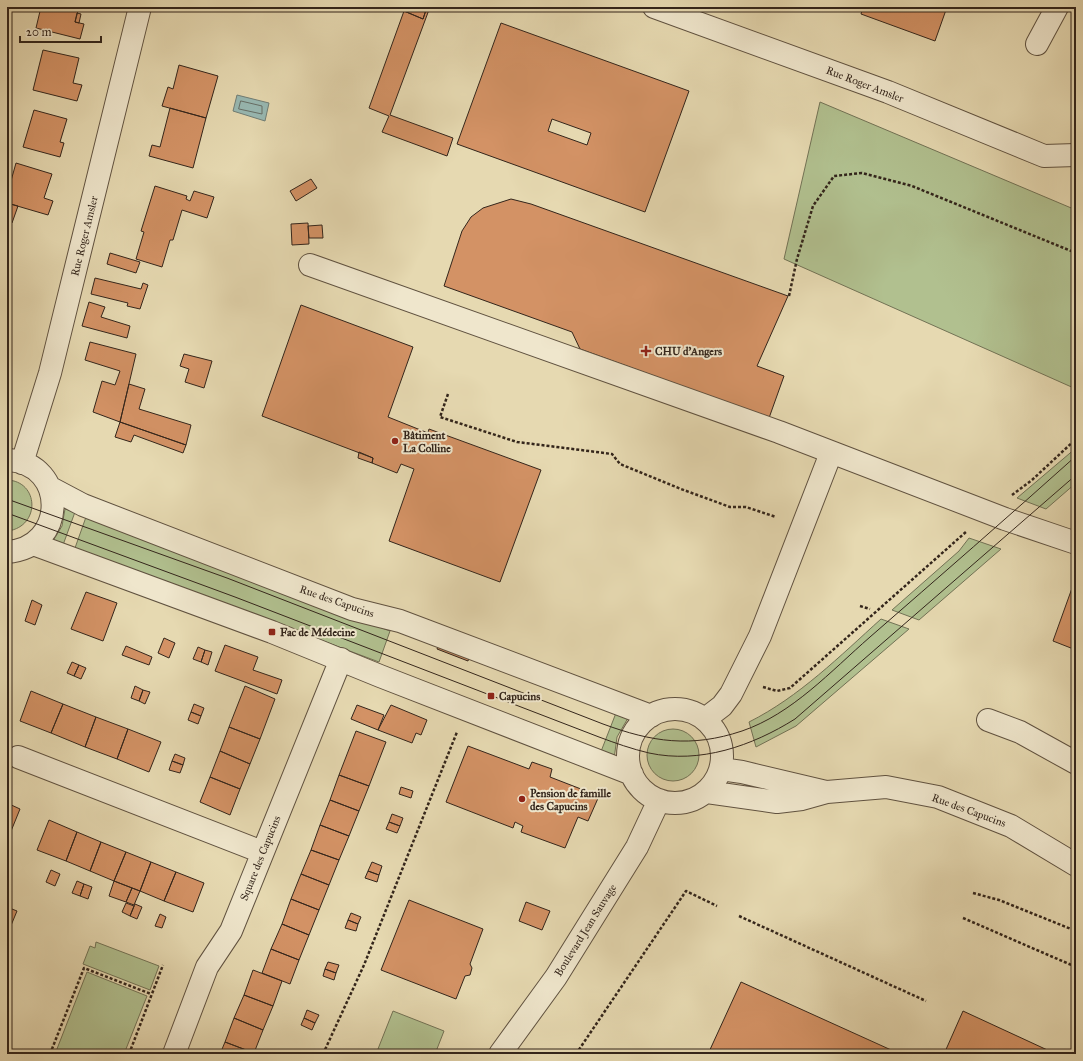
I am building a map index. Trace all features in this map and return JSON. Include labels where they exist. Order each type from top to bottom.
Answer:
[{"type":"street","name":"Rue Roger Amsler","points":[[14,461],[52,365],[140,7]]},
{"type":"street","name":"Rue Roger Amsler","points":[[654,7],[888,92],[1044,156],[1076,155]]},
{"type":"street","points":[[1037,44],[1057,7]]},
{"type":"street","points":[[310,265],[772,430],[989,512],[1076,543]]},
{"type":"street","points":[[705,719],[722,706],[739,680],[760,636],[832,452]]},
{"type":"street","name":"Rue des Capucins","points":[[7,552],[23,549],[33,544],[45,532],[51,519],[53,503],[49,487],[40,474],[14,461]]},
{"type":"street","name":"Rue des Capucins","points":[[49,487],[83,504],[319,597],[352,609],[400,620],[651,716]]},
{"type":"street","points":[[33,544],[341,659],[380,676],[632,774]]},
{"type":"street","name":"Square des Capucins","points":[[174,1054],[207,967],[231,931],[341,659]]},
{"type":"street","points":[[679,709],[690,711],[705,719],[717,733],[721,743],[723,758],[721,769],[714,784],[707,792],[687,802],[670,803],[659,800],[643,790],[632,774],[628,754],[636,730],[651,716],[661,711],[679,709]]},
{"type":"street","points":[[988,720],[1020,732],[1076,763]]},
{"type":"street","points":[[18,757],[262,852]]},
{"type":"street","name":"Rue des Capucins","points":[[721,769],[757,775],[827,792]]},
{"type":"street","name":"Rue des Capucins","points":[[707,792],[778,802],[802,799],[827,792],[886,787],[938,798],[1011,826],[1076,865]]},
{"type":"street","name":"Boulevard Jean Sauvage","points":[[500,1054],[556,977],[637,847],[659,800]]},
{"type":"path","points":[[789,296],[796,260],[813,206],[834,176],[862,173],[912,186],[1076,253]]},
{"type":"path","points":[[448,394],[440,417],[517,442],[612,454],[620,464],[695,494],[730,507],[746,507],[776,517]]},
{"type":"path","points":[[739,680],[777,691],[790,688],[989,512],[1032,480],[1076,439]]},
{"type":"path","points":[[860,606],[870,609]]},
{"type":"path","points":[[322,1054],[364,965],[459,729]]},
{"type":"path","points":[[576,1054],[686,891],[717,906]]},
{"type":"path","points":[[973,893],[999,900],[1076,931]]},
{"type":"path","points":[[739,916],[926,1001]]},
{"type":"path","points":[[963,918],[1076,967]]},
{"type":"path","points":[[128,1054],[163,965]]},
{"type":"path","points":[[50,1054],[84,968],[151,994]]},
{"type":"green space","points":[[820,102],[1076,210],[1076,389],[784,259]]},
{"type":"green space","points":[[1076,448],[1076,483],[1046,509],[1017,498]]},
{"type":"green space","points":[[7,480],[18,482],[25,488],[30,495],[32,504],[31,513],[26,521],[19,527],[8,531]]},
{"type":"green space","points":[[65,509],[75,512],[63,545],[53,541],[62,526]]},
{"type":"green space","points":[[86,517],[390,631],[379,662],[75,548]]},
{"type":"green space","points":[[969,538],[1001,549],[919,620],[892,610],[959,551]]},
{"type":"green space","points":[[881,619],[909,629],[796,726],[756,747],[749,722],[785,701],[802,688]]},
{"type":"green space","points":[[616,713],[628,718],[617,737],[614,759],[600,754]]},
{"type":"green space","points":[[668,729],[678,729],[688,733],[695,740],[699,750],[699,760],[695,770],[688,777],[678,781],[668,781],[658,777],[651,770],[647,760],[647,750],[651,740],[658,733]]},
{"type":"green space","points":[[96,942],[159,966],[150,990],[83,964],[90,946],[95,948]]},
{"type":"green space","points":[[87,972],[147,996],[124,1054],[55,1054]]},
{"type":"green space","points":[[393,1011],[444,1031],[435,1054],[376,1054]]},
{"type":"water","points":[[237,95],[269,103],[265,121],[233,111]]},
{"type":"building","points":[[41,7],[79,7],[75,22],[84,24],[80,39],[36,28]]},
{"type":"building","points":[[405,7],[427,7],[423,19],[404,11]]},
{"type":"building","points":[[427,7],[430,7],[390,115],[453,138],[447,156],[382,132],[389,116],[369,108],[404,11],[423,19]]},
{"type":"building","points":[[863,7],[947,7],[935,41],[861,14]]},
{"type":"building","points":[[77,13],[81,14],[79,23],[75,22]]},
{"type":"building","points":[[501,23],[689,91],[645,212],[457,144]],"holes":[[[552,119],[591,133],[587,145],[548,131]]]},
{"type":"building","points":[[43,50],[79,58],[73,83],[82,85],[77,101],[33,90]]},
{"type":"building","points":[[179,65],[218,76],[206,118],[162,106],[168,87],[173,89]]},
{"type":"building","points":[[170,108],[206,118],[193,168],[149,156],[152,145],[160,147]]},
{"type":"building","points":[[34,110],[67,119],[60,142],[64,143],[60,157],[23,147]]},
{"type":"building","points":[[16,163],[52,174],[44,198],[53,201],[48,215],[7,203],[7,195]]},
{"type":"building","points":[[311,179],[317,188],[296,201],[290,191]]},
{"type":"building","points":[[155,186],[187,196],[186,199],[190,201],[194,191],[214,197],[207,218],[182,210],[173,240],[170,240],[162,267],[136,259],[144,232],[141,231]]},
{"type":"building","points":[[511,199],[531,204],[788,296],[757,366],[784,376],[769,418],[580,349],[572,332],[444,286],[462,231],[471,217],[483,208]]},
{"type":"building","points":[[7,203],[18,206],[12,223],[7,222]]},
{"type":"building","points":[[308,223],[309,244],[292,245],[291,224]]},
{"type":"building","points":[[322,225],[323,238],[309,238],[308,226]]},
{"type":"building","points":[[110,253],[140,262],[136,273],[107,264]]},
{"type":"building","points":[[95,278],[141,289],[143,283],[148,285],[140,309],[127,306],[128,303],[91,294]]},
{"type":"building","points":[[89,302],[105,307],[101,317],[130,326],[127,338],[82,326]]},
{"type":"building","name":"Bâtiment La Colline","points":[[301,305],[413,347],[388,417],[428,433],[429,429],[541,470],[500,582],[389,541],[414,469],[401,464],[397,473],[372,463],[373,458],[262,416]]},
{"type":"building","points":[[90,342],[136,354],[120,422],[93,412],[102,381],[115,385],[120,371],[85,360]]},
{"type":"building","points":[[184,354],[212,361],[204,388],[185,382],[189,369],[180,366]]},
{"type":"building","points":[[129,384],[145,389],[139,409],[191,425],[186,445],[120,422]]},
{"type":"building","points":[[120,422],[186,445],[183,453],[134,435],[131,442],[115,437]]},
{"type":"building","points":[[359,452],[373,458],[372,463],[358,458]]},
{"type":"building","points":[[1076,577],[1076,650],[1053,641]]},
{"type":"building","points":[[86,592],[117,603],[103,641],[71,629]]},
{"type":"building","points":[[32,600],[42,605],[35,625],[25,621]]},
{"type":"building","points":[[164,638],[175,643],[169,658],[158,653]]},
{"type":"building","points":[[439,643],[470,654],[468,661],[437,649]]},
{"type":"building","points":[[225,645],[258,657],[253,670],[282,680],[277,694],[215,671]]},
{"type":"building","points":[[126,646],[152,657],[149,665],[122,655]]},
{"type":"building","points":[[198,647],[205,650],[201,662],[193,659]]},
{"type":"building","points":[[205,650],[212,652],[208,665],[201,662]]},
{"type":"building","points":[[72,662],[79,665],[74,676],[67,673]]},
{"type":"building","points":[[79,665],[86,668],[81,679],[74,676]]},
{"type":"building","points":[[135,686],[143,690],[139,701],[131,698]]},
{"type":"building","points":[[245,686],[275,699],[260,739],[229,727]]},
{"type":"building","points":[[143,690],[150,692],[145,704],[139,701]]},
{"type":"building","points":[[31,691],[63,704],[51,733],[20,721]]},
{"type":"building","points":[[63,704],[96,717],[85,747],[51,733]]},
{"type":"building","points":[[194,704],[204,708],[201,716],[191,712]]},
{"type":"building","points":[[357,705],[384,715],[378,730],[351,719]]},
{"type":"building","points":[[391,705],[427,720],[421,735],[416,733],[412,743],[378,730]]},
{"type":"building","points":[[191,712],[201,716],[198,724],[188,720]]},
{"type":"building","points":[[96,717],[128,729],[117,759],[85,747]]},
{"type":"building","points":[[229,727],[260,739],[250,764],[220,751]]},
{"type":"building","points":[[128,729],[161,742],[149,772],[117,759]]},
{"type":"building","points":[[356,731],[386,742],[369,786],[339,775]]},
{"type":"building","name":"Pension de famille des Capucins","points":[[468,746],[529,769],[532,762],[552,769],[550,777],[599,796],[588,821],[578,817],[565,848],[521,832],[523,826],[515,822],[513,828],[446,802]]},
{"type":"building","points":[[220,751],[250,764],[240,789],[210,777]]},
{"type":"building","points":[[175,754],[185,758],[183,765],[172,761]]},
{"type":"building","points":[[172,761],[183,765],[180,773],[169,770]]},
{"type":"building","points":[[339,775],[369,786],[359,811],[330,800]]},
{"type":"building","points":[[210,777],[240,789],[230,815],[200,802]]},
{"type":"building","points":[[401,787],[413,791],[411,798],[399,794]]},
{"type":"building","points":[[330,800],[359,811],[349,836],[320,825]]},
{"type":"building","points":[[7,803],[20,809],[7,841]]},
{"type":"building","points":[[392,814],[403,818],[400,826],[389,822]]},
{"type":"building","points":[[49,820],[77,832],[66,861],[37,850]]},
{"type":"building","points":[[389,822],[400,826],[397,833],[386,829]]},
{"type":"building","points":[[320,825],[349,836],[339,860],[311,850]]},
{"type":"building","points":[[77,832],[101,842],[90,871],[66,861]]},
{"type":"building","points":[[101,842],[126,852],[114,881],[90,871]]},
{"type":"building","points":[[311,850],[339,860],[329,885],[301,874]]},
{"type":"building","points":[[126,852],[151,862],[140,891],[114,881]]},
{"type":"building","points":[[151,862],[176,872],[164,901],[140,891]]},
{"type":"building","points":[[372,862],[382,866],[379,875],[368,871]]},
{"type":"building","points":[[51,870],[60,874],[55,886],[46,882]]},
{"type":"building","points":[[368,871],[379,875],[377,882],[365,878]]},
{"type":"building","points":[[176,872],[204,883],[193,912],[164,901]]},
{"type":"building","points":[[301,874],[329,885],[319,910],[291,899]]},
{"type":"building","points":[[77,881],[84,884],[80,896],[72,893]]},
{"type":"building","points":[[114,881],[132,888],[126,902],[109,896]]},
{"type":"building","points":[[84,884],[92,887],[88,899],[80,896]]},
{"type":"building","points":[[132,888],[140,891],[134,905],[126,902]]},
{"type":"building","points":[[291,899],[319,910],[309,935],[282,924]]},
{"type":"building","points":[[409,900],[483,929],[470,964],[472,968],[470,975],[465,976],[456,999],[381,970]]},
{"type":"building","points":[[526,902],[550,911],[542,930],[519,921]]},
{"type":"building","points":[[126,903],[134,906],[130,916],[122,912]]},
{"type":"building","points":[[135,904],[142,907],[137,919],[130,916]]},
{"type":"building","points":[[7,907],[17,911],[7,935]]},
{"type":"building","points":[[351,913],[361,917],[358,924],[348,920]]},
{"type":"building","points":[[160,914],[166,917],[162,928],[155,926]]},
{"type":"building","points":[[348,920],[358,924],[356,931],[345,928]]},
{"type":"building","points":[[282,924],[309,935],[299,960],[271,949]]},
{"type":"building","points":[[271,949],[299,960],[290,984],[262,973]]},
{"type":"building","points":[[328,962],[339,965],[336,973],[325,969]]},
{"type":"building","points":[[325,969],[336,973],[334,980],[323,976]]},
{"type":"building","points":[[253,970],[282,981],[273,1006],[244,995]]},
{"type":"building","points":[[741,982],[900,1054],[708,1054]]},
{"type":"building","points":[[244,995],[273,1006],[263,1030],[234,1018]]},
{"type":"building","points":[[307,1010],[319,1015],[315,1023],[304,1018]]},
{"type":"building","points":[[963,1011],[1056,1054],[944,1054]]},
{"type":"building","points":[[234,1018],[263,1030],[254,1053],[225,1042]]},
{"type":"building","points":[[304,1018],[315,1023],[312,1030],[301,1025]]},
{"type":"building","points":[[225,1042],[254,1053],[254,1054],[220,1054]]},
{"type":"tram line","points":[[7,499],[227,578],[603,724],[655,739],[689,741],[706,740],[742,731],[778,714],[794,703],[826,677],[1076,456]]},
{"type":"tram line","points":[[7,513],[235,597],[630,748],[668,756],[687,756],[706,754],[743,745],[778,729],[795,719],[1076,475]]},
{"type":"place","name":"CHU d'Angers","points":[[646,351]]},
{"type":"place","name":"Bâtiment La Colline","points":[[395,441]]},
{"type":"place","name":"Fac de Médecine","points":[[272,632]]},
{"type":"place","name":"Capucins","points":[[491,696]]},
{"type":"place","name":"Pension de famille des Capucins","points":[[522,799]]}]
